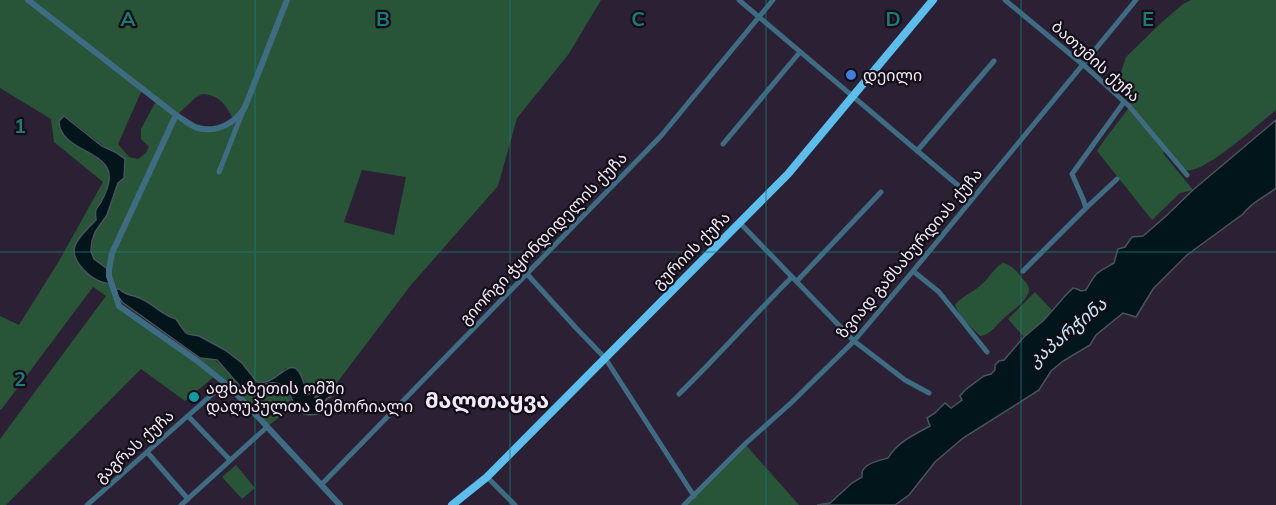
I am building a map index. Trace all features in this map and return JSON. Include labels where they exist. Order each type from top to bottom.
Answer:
[{"type":"highway","name":"გურიის ქუჩა","points":[[452,505],[487,477],[788,174],[933,0]]},
{"type":"street","points":[[28,0],[176,116],[198,128],[224,126],[234,120],[245,107]]},
{"type":"street","points":[[219,171],[287,0]]},
{"type":"street","points":[[739,0],[973,198]]},
{"type":"street","name":"გიორგი ჭყონდიდელის ქუჩა","points":[[321,485],[661,136],[773,0]]},
{"type":"street","name":"ბათუმის ქუჩა","points":[[1005,0],[1124,102],[1187,175]]},
{"type":"street","name":"ზვიად გამსახურდიას ქუჩა","points":[[684,505],[854,341],[1136,0]]},
{"type":"street","points":[[723,144],[800,52]]},
{"type":"street","points":[[917,151],[994,61]]},
{"type":"street","points":[[1086,208],[1072,174],[1124,102]]},
{"type":"street","points":[[176,116],[112,253],[109,276],[119,306],[225,383],[340,505]]},
{"type":"street","points":[[1023,271],[1117,179]]},
{"type":"street","points":[[679,394],[753,317],[881,192]]},
{"type":"street","points":[[739,222],[854,341],[905,380],[929,393]]},
{"type":"street","points":[[913,271],[939,292],[987,352]]},
{"type":"street","points":[[527,274],[605,358],[694,496]]},
{"type":"street","name":"გაგრას ქუჩა","points":[[90,504],[225,383]]},
{"type":"street","points":[[188,416],[230,460]]},
{"type":"street","points":[[181,505],[267,427]]},
{"type":"street","points":[[147,452],[188,499]]},
{"type":"street","points":[[487,477],[515,505]]},
{"type":"green space","points":[[0,0],[601,0],[568,55],[517,118],[498,186],[411,285],[336,384],[332,380],[322,387],[318,399],[315,397],[316,391],[307,396],[304,379],[286,368],[268,382],[259,382],[250,373],[185,332],[176,319],[148,302],[126,294],[112,285],[119,306],[195,360],[203,358],[217,362],[245,392],[270,384],[279,385],[286,391],[294,405],[267,427],[216,375],[185,401],[141,369],[6,505],[0,505],[0,439],[106,296],[93,287],[1,410],[0,316],[19,325],[59,261],[103,182],[54,142],[51,119],[0,88]],"holes":[[[142,90],[156,101],[141,129],[141,139],[149,147],[146,153],[138,159],[129,157],[118,144]],[[202,94],[214,96],[225,105],[234,120],[204,128],[177,115]],[[64,116],[115,152],[107,215],[95,232],[91,251],[94,259],[109,270],[87,272],[80,266],[75,245],[96,220],[95,211],[109,183],[108,169],[85,150],[59,121]],[[362,170],[406,177],[394,235],[344,222]]]},
{"type":"green space","points":[[1191,0],[1276,0],[1276,110],[1218,157],[1194,170],[1184,169],[1166,150],[1163,153],[1193,190],[1180,193],[1152,220],[1097,151],[1131,105],[1119,88],[1119,78],[1126,57],[1162,22]]},
{"type":"green space","points":[[1003,263],[1011,266],[1017,272],[1028,285],[1029,292],[994,329],[980,336],[961,317],[955,305],[979,287]]},
{"type":"green space","points":[[1035,292],[1052,310],[1024,337],[1008,319]]},
{"type":"green space","points":[[745,444],[799,505],[684,505]]},
{"type":"green space","points":[[236,465],[255,488],[242,499],[222,477]]},
{"type":"water","points":[[64,116],[102,146],[125,159],[124,178],[118,183],[107,215],[95,232],[92,241],[91,251],[94,259],[109,270],[112,284],[99,281],[89,274],[80,266],[75,256],[76,243],[96,220],[96,211],[106,191],[109,174],[104,163],[66,137],[59,121]]},
{"type":"water","name":"კაპარჭინა","points":[[1276,120],[1276,188],[1187,255],[1153,289],[1136,317],[1123,313],[1096,335],[1090,345],[1051,371],[1039,390],[963,438],[935,462],[909,495],[895,505],[817,505],[830,503],[862,477],[866,466],[888,458],[901,443],[930,426],[927,418],[945,403],[951,408],[962,400],[960,396],[965,390],[984,376],[991,374],[995,370],[995,365],[1004,360],[1073,288],[1086,290],[1097,274],[1114,263],[1118,249],[1125,247],[1132,237],[1143,236],[1193,190]]},
{"type":"water","points":[[116,289],[142,299],[176,319],[188,334],[199,336],[225,350],[242,363],[257,382],[273,379],[292,367],[298,370],[307,395],[316,390],[315,397],[318,398],[322,387],[331,379],[336,384],[331,391],[333,395],[323,403],[318,414],[309,415],[298,409],[289,393],[279,384],[270,383],[245,392],[217,360],[200,358],[122,302]]},
{"type":"place","name":"დეილი","points":[[851,75]]},
{"type":"place","name":"აფხაზეთის ომში დაღუპულთა მემორიალი","points":[[194,397]]},
{"type":"district","name":"მალთაყვა","points":[[487,400]]}]
